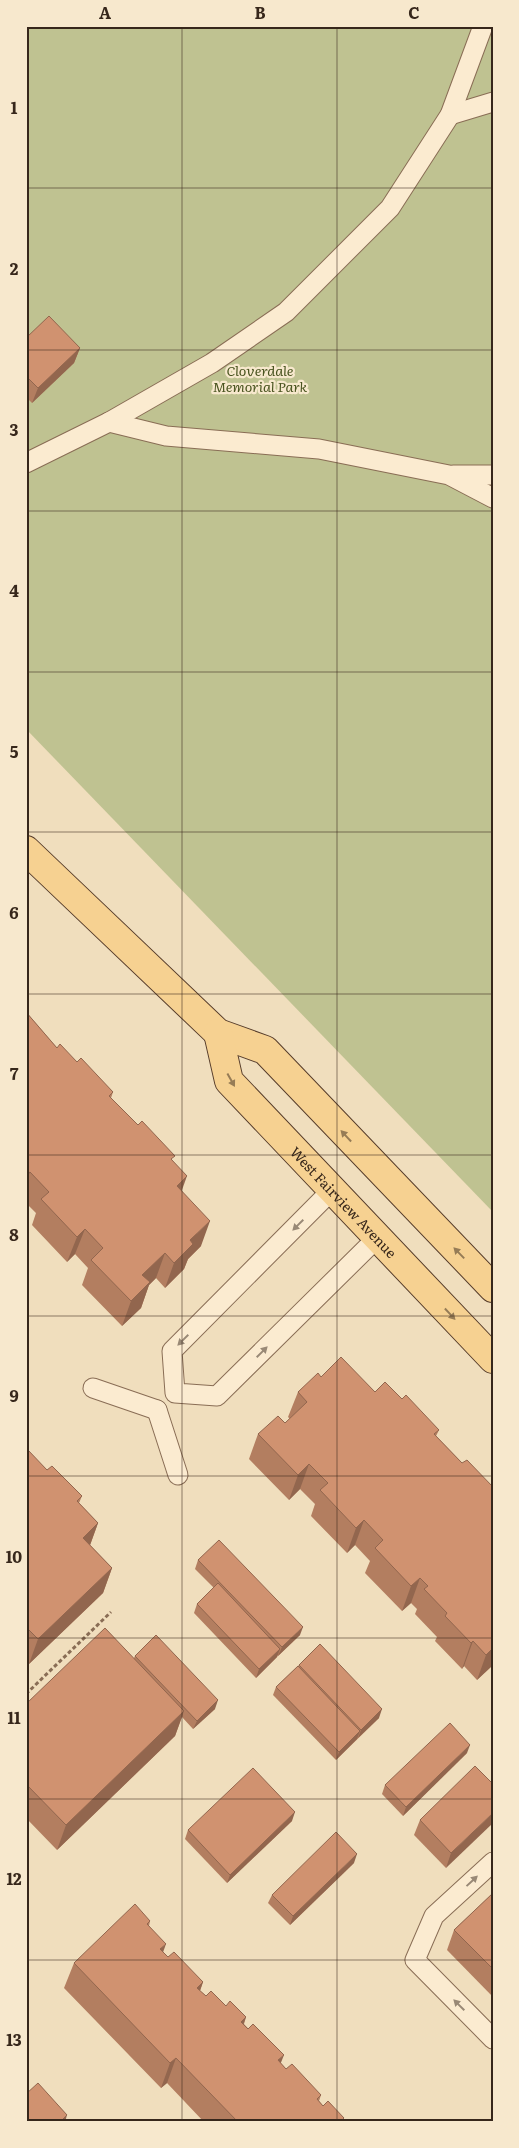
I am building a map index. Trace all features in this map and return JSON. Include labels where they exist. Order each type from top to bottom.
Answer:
[{"type":"main road","points":[[27,851],[218,1033],[265,1050],[493,1288]]},
{"type":"main road","name":"West Fairview Avenue","points":[[218,1033],[229,1081],[493,1359]]},
{"type":"lane","points":[[26,463],[109,422],[212,363],[286,312],[390,208],[450,115],[483,26]]},
{"type":"lane","points":[[450,115],[493,102]]},
{"type":"lane","points":[[109,422],[166,436],[319,449],[449,475],[493,474]]},
{"type":"lane","points":[[449,475],[493,498]]},
{"type":"lane","points":[[157,1410],[174,1393],[172,1351],[332,1190]]},
{"type":"lane","points":[[174,1393],[217,1396],[378,1237]]},
{"type":"lane","points":[[93,1388],[157,1410]]},
{"type":"lane","points":[[157,1410],[178,1476]]},
{"type":"lane","points":[[493,1862],[434,1916],[415,1960],[493,2039]]},
{"type":"path","points":[[26,1694],[111,1612]]},
{"type":"green space","name":"Cloverdale Memorial Park","points":[[26,26],[493,26],[493,1212],[26,729]]},
{"type":"building","points":[[49,316],[80,348],[38,388],[26,376],[26,338]]},
{"type":"building","points":[[26,1012],[57,1048],[60,1044],[77,1062],[81,1058],[113,1092],[109,1096],[138,1125],[142,1121],[175,1156],[171,1159],[187,1176],[177,1186],[210,1221],[190,1240],[193,1244],[174,1263],[165,1253],[142,1275],[150,1282],[131,1301],[91,1260],[103,1248],[85,1229],[77,1237],[41,1199],[49,1192],[30,1172],[26,1175]]},
{"type":"building","points":[[341,1357],[375,1392],[385,1382],[402,1399],[406,1395],[439,1430],[434,1434],[462,1463],[467,1460],[493,1487],[493,1648],[486,1655],[473,1641],[471,1643],[445,1616],[447,1613],[424,1589],[428,1586],[420,1578],[411,1586],[375,1548],[383,1540],[364,1520],[356,1528],[320,1490],[328,1483],[309,1464],[298,1475],[258,1434],[278,1416],[285,1423],[307,1402],[298,1392],[318,1373],[321,1377]]},
{"type":"building","points":[[28,1450],[47,1470],[52,1466],[82,1496],[77,1501],[98,1523],[83,1538],[112,1568],[38,1639],[26,1627],[26,1451]]},
{"type":"building","points":[[219,1540],[303,1627],[282,1647],[198,1560]]},
{"type":"building","points":[[218,1583],[280,1649],[259,1669],[197,1604]]},
{"type":"building","points":[[105,1628],[184,1711],[66,1825],[26,1784],[26,1704]]},
{"type":"building","points":[[156,1635],[218,1700],[197,1721],[135,1656]]},
{"type":"building","points":[[320,1644],[382,1709],[361,1730],[299,1665]]},
{"type":"building","points":[[298,1666],[360,1731],[339,1752],[276,1687]]},
{"type":"building","points":[[450,1723],[470,1745],[406,1807],[385,1785]]},
{"type":"building","points":[[475,1766],[493,1784],[493,1813],[451,1853],[420,1820]]},
{"type":"building","points":[[253,1768],[295,1812],[230,1875],[188,1830]]},
{"type":"building","points":[[336,1832],[357,1854],[293,1916],[272,1895]]},
{"type":"building","points":[[493,1893],[493,1969],[454,1930]]},
{"type":"building","points":[[135,1904],[150,1921],[147,1924],[166,1944],[160,1949],[168,1957],[174,1952],[203,1982],[197,1988],[206,1996],[211,1991],[226,2006],[230,2001],[246,2017],[241,2022],[248,2029],[253,2024],[284,2055],[278,2060],[286,2069],[292,2064],[321,2095],[317,2099],[323,2106],[328,2101],[344,2118],[340,2122],[238,2122],[176,2058],[170,2063],[74,1963]]},
{"type":"building","points":[[38,2083],[67,2115],[60,2122],[26,2122],[26,2094]]}]
